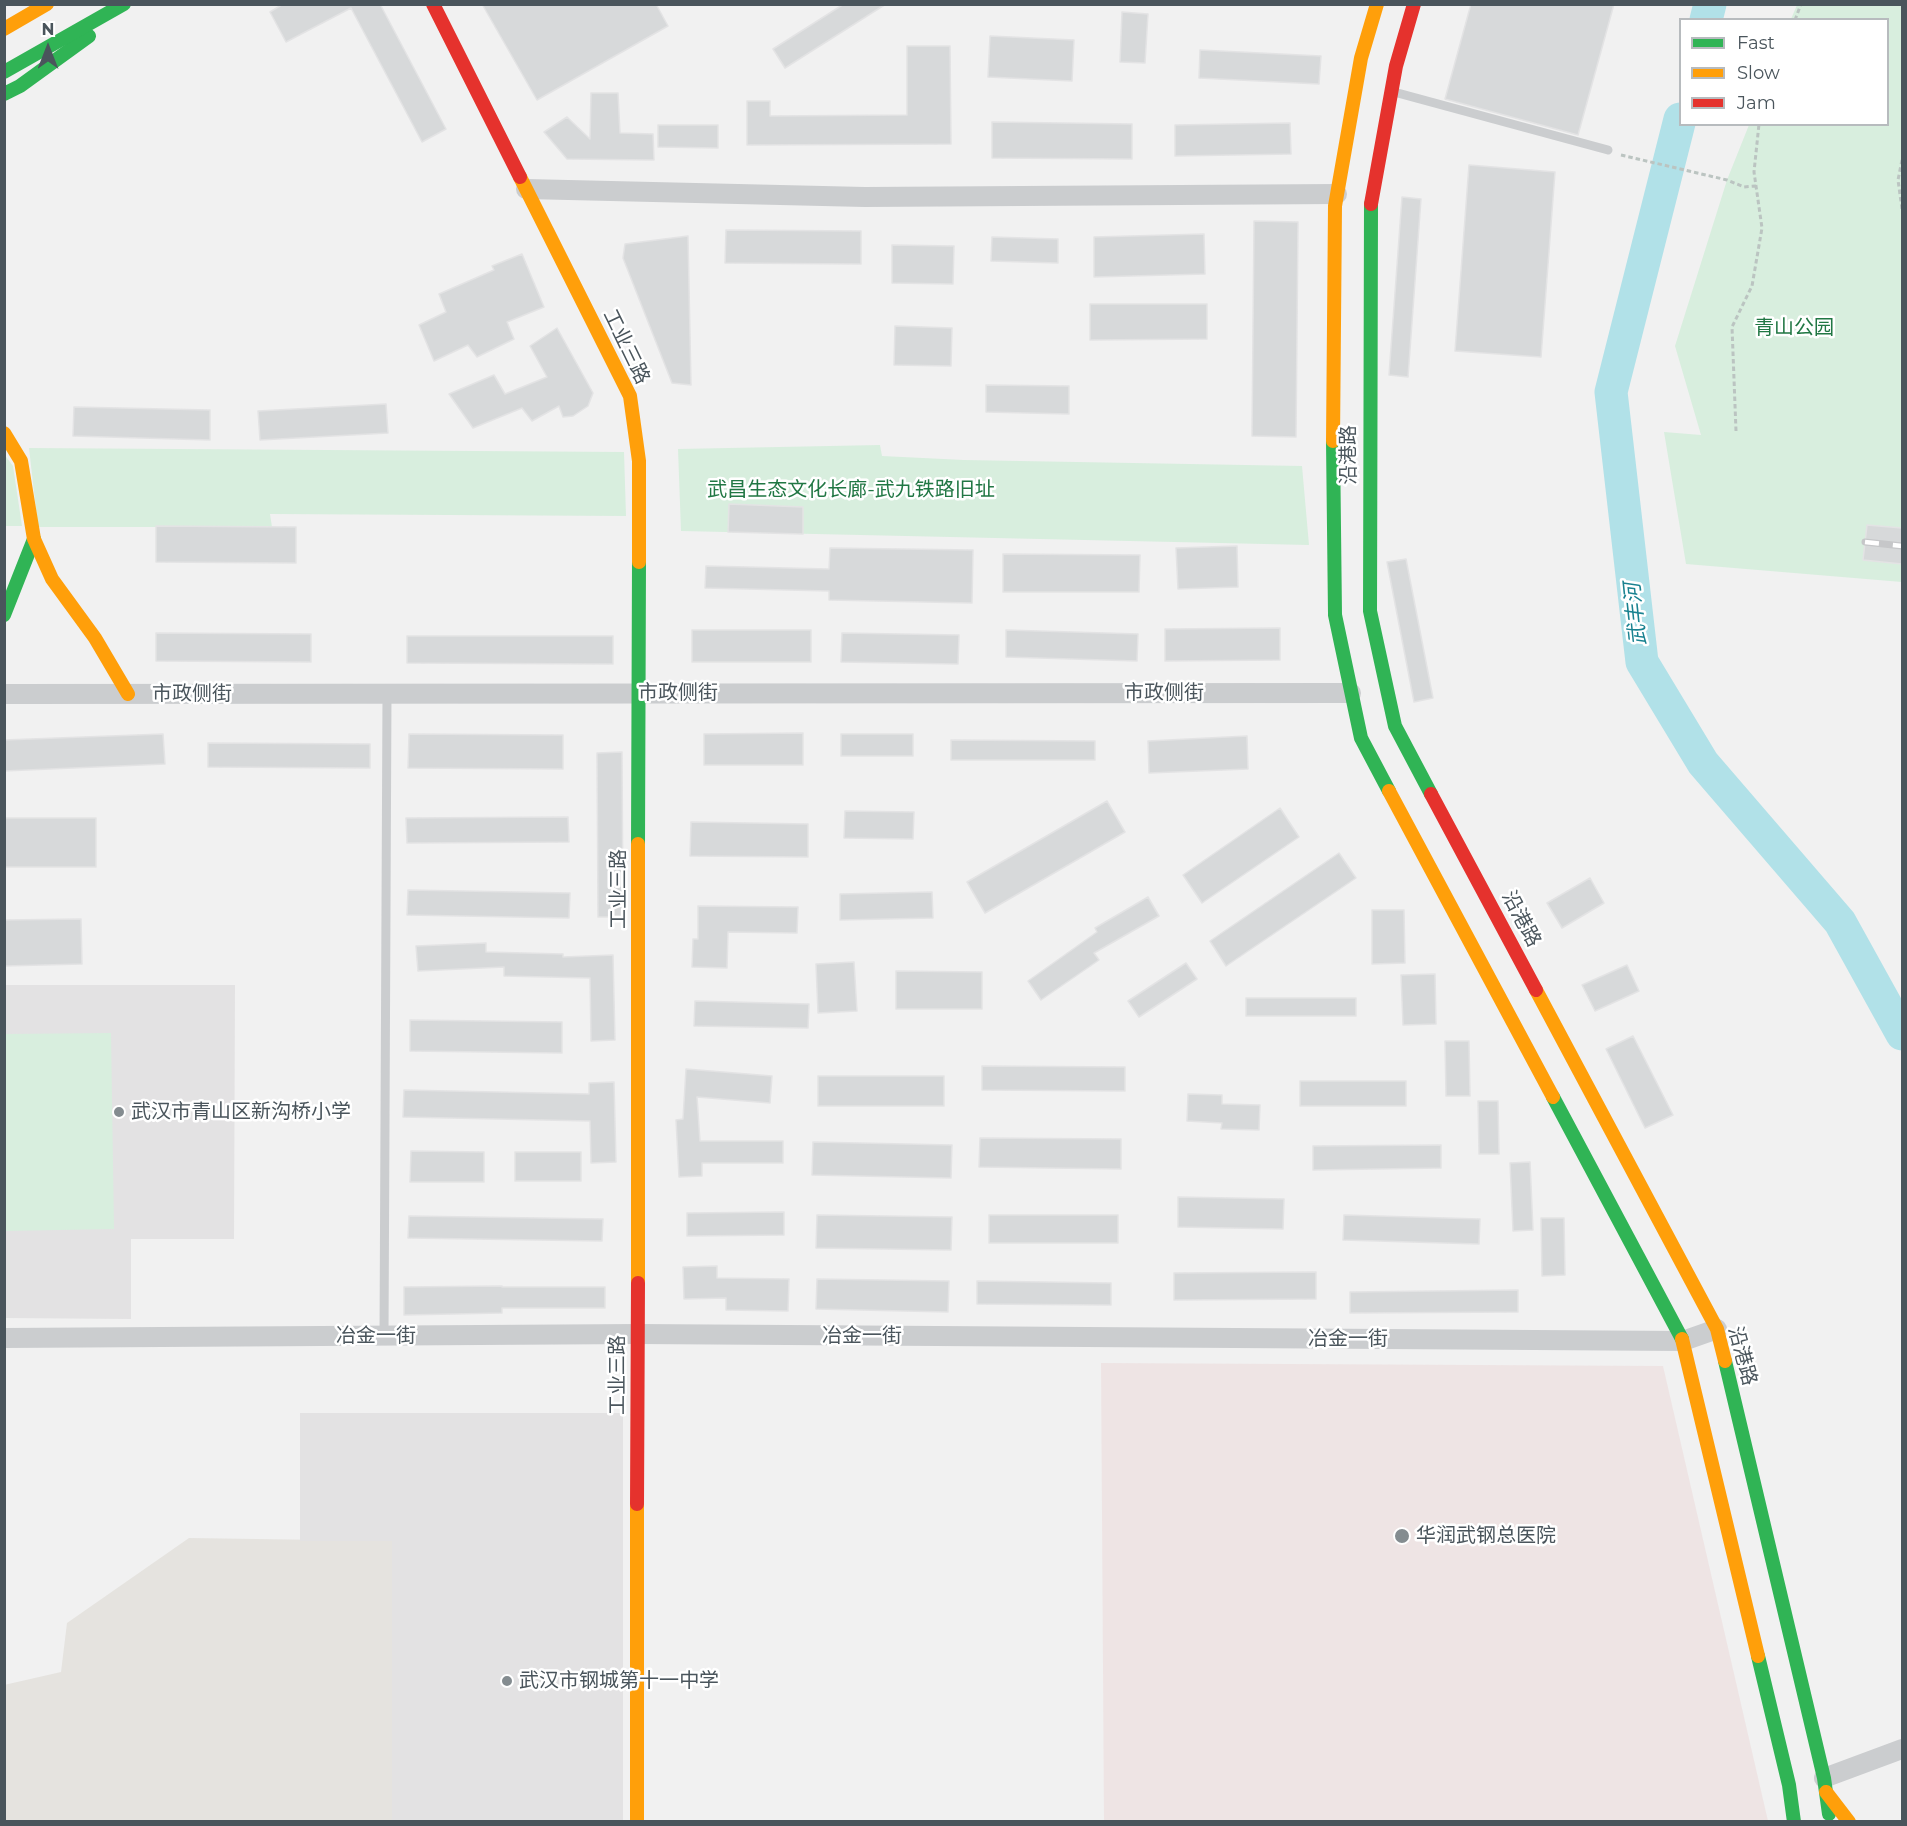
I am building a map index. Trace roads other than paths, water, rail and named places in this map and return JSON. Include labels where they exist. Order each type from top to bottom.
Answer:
[{"type":"main road","points":[[4,29],[47,4]]},
{"type":"main road","points":[[4,72],[124,4]]},
{"type":"main road","points":[[4,94],[20,86],[133,4]]},
{"type":"main road","name":"工业三路","points":[[433,4],[630,396],[639,461],[637,1821]]},
{"type":"main road","name":"沿港路","points":[[1377,4],[1361,58],[1335,206],[1333,403],[1335,615],[1361,738],[1683,1341],[1789,1785],[1794,1821]]},
{"type":"main road","name":"沿港路","points":[[1414,4],[1396,66],[1370,209],[1370,611],[1395,726],[1717,1329],[1825,1785],[1830,1821]]},
{"type":"main road","points":[[4,433],[21,461],[34,539],[52,579],[95,638],[128,694]]},
{"type":"main road","points":[[4,615],[34,539]]},
{"type":"main road","points":[[1451,906],[1483,890]]},
{"type":"main road","points":[[1825,1785],[1849,1821]]},
{"type":"street","points":[[526,189],[865,197],[1337,194]]},
{"type":"street","name":"市政侧街","points":[[4,694],[1351,693]]},
{"type":"street","name":"冶金一街","points":[[4,1338],[638,1334],[1683,1341],[1717,1329]]},
{"type":"street","points":[[1825,1785],[1902,1749]]},
{"type":"lane","points":[[1391,91],[1608,150]]},
{"type":"lane","points":[[384,1336],[387,694]]},
{"type":"waterway","name":"武丰河","points":[[1706,18],[1710,4]]},
{"type":"waterway","name":"武丰河","points":[[1679,123],[1611,392],[1642,662],[1703,763],[1840,922],[1902,1034]]},
{"type":"railway","points":[[1865,542],[1902,546]]},
{"type":"place","name":"武汉市青山区新沟桥小学","points":[[119,1112]]},
{"type":"place","name":"华润武钢总医院","points":[[1402,1536]]},
{"type":"place","name":"武汉市钢城第十一中学","points":[[507,1681]]},
{"type":"park label","name":"青山公园","points":[[1794,328]]},
{"type":"park label","name":"武昌生态文化长廊-武九铁路旧址","points":[[851,490]]}]
